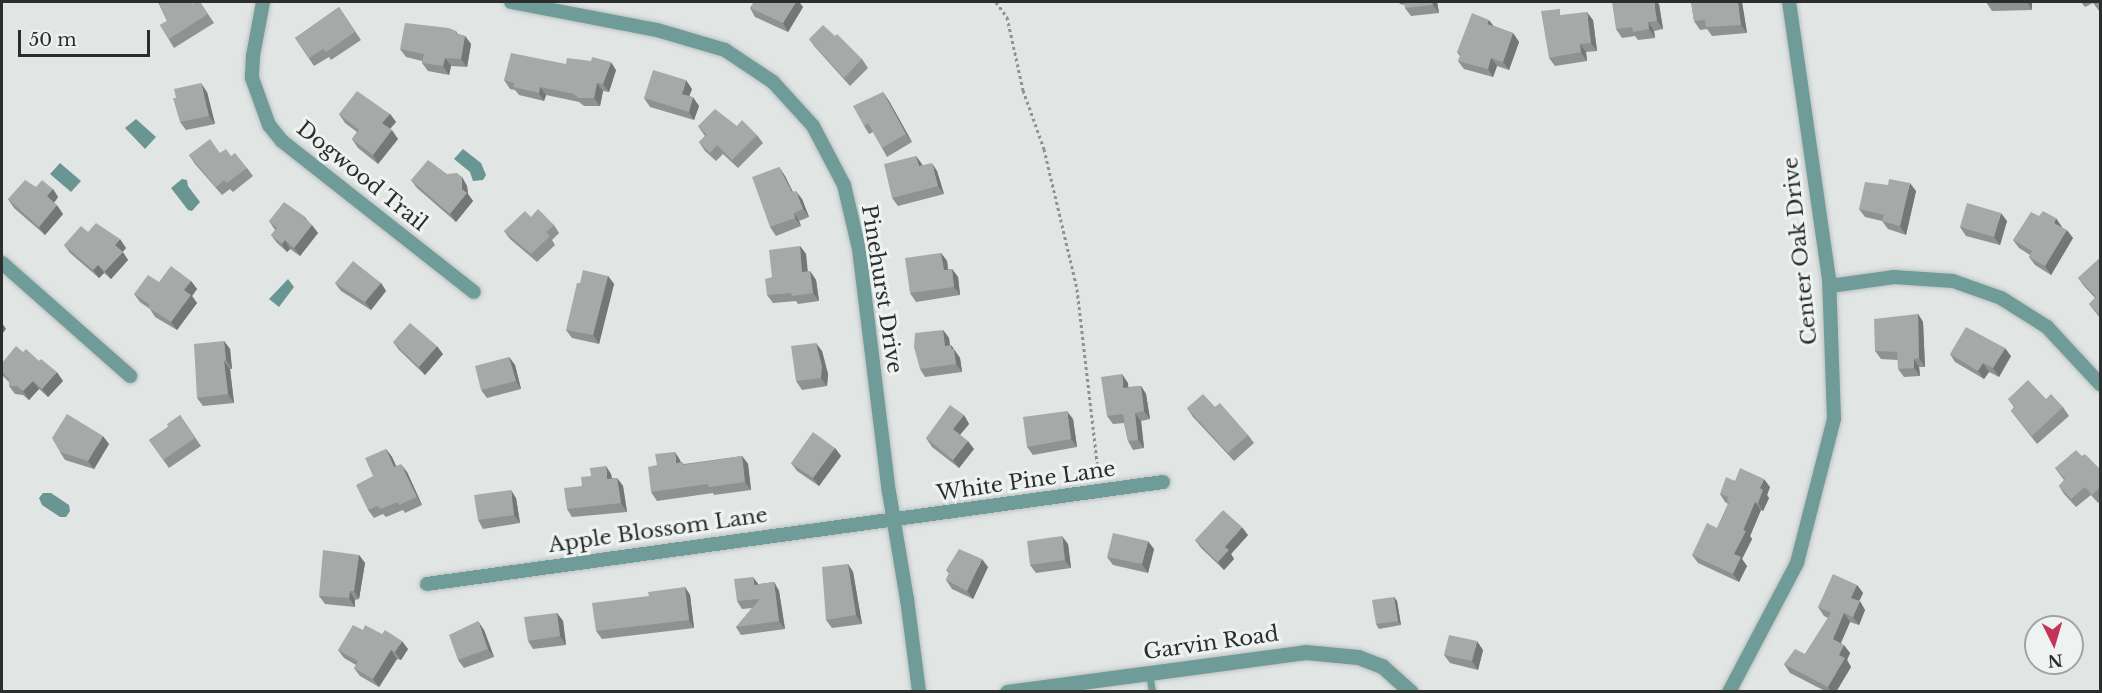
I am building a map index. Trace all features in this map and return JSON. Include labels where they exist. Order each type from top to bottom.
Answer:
[{"type":"street","name":"Dogwood Trail","points":[[263,2],[253,56],[252,78],[269,125],[282,141],[474,292]]},
{"type":"street","name":"Pinehurst Drive","points":[[511,2],[657,30],[724,50],[773,82],[813,126],[844,185],[859,249],[919,692]]},
{"type":"street","name":"Center Oak Drive","points":[[1729,692],[1797,563],[1834,419],[1830,286],[1789,2]]},
{"type":"street","points":[[2,263],[130,376]]},
{"type":"street","points":[[1830,286],[1894,277],[1953,282],[2001,298],[2047,327],[2100,384]]},
{"type":"street","name":"White Pine Lane","points":[[895,521],[1163,483]]},
{"type":"street","name":"Apple Blossom Lane","points":[[427,584],[895,521]]},
{"type":"street","name":"Garvin Road","points":[[1007,692],[1305,652],[1358,657],[1382,666],[1411,692]]},
{"type":"lane","points":[[1149,673],[1152,692]]},
{"type":"path","points":[[996,2],[1007,17],[1023,90],[1044,149],[1077,289],[1101,491]]},
{"type":"water","points":[[136,119],[156,137],[145,149],[125,128]]},
{"type":"water","points":[[463,149],[481,163],[486,175],[483,180],[473,181],[470,172],[454,159]]},
{"type":"water","points":[[60,163],[81,181],[71,192],[50,174]]},
{"type":"water","points":[[182,179],[187,180],[188,186],[200,202],[192,211],[188,210],[171,188]]},
{"type":"water","points":[[288,279],[294,287],[279,307],[269,299]]},
{"type":"water","points":[[43,493],[51,493],[69,505],[70,511],[66,517],[60,517],[42,505],[39,498]]},
{"type":"building","points":[[158,2],[190,2],[192,4],[200,2],[208,14],[169,39],[160,25],[167,21]]},
{"type":"building","points":[[754,2],[796,2],[783,23],[750,8]]},
{"type":"building","points":[[1404,2],[1432,2],[1433,5],[1405,8]]},
{"type":"building","points":[[1612,2],[1654,2],[1657,21],[1648,22],[1649,29],[1633,32],[1632,27],[1616,29]]},
{"type":"building","points":[[1691,2],[1738,2],[1741,25],[1706,27],[1705,20],[1694,21]]},
{"type":"building","points":[[339,7],[355,32],[326,52],[323,49],[309,58],[295,38]]},
{"type":"building","points":[[1560,9],[1560,15],[1587,12],[1591,43],[1580,44],[1581,52],[1549,58],[1541,11]]},
{"type":"building","points":[[1472,13],[1489,20],[1487,24],[1513,33],[1503,62],[1491,58],[1488,69],[1458,61],[1461,54],[1457,52]]},
{"type":"building","points":[[405,23],[449,28],[456,31],[456,34],[465,36],[461,59],[445,58],[443,66],[422,63],[424,54],[400,49]]},
{"type":"building","points":[[823,25],[835,36],[837,34],[862,59],[844,78],[809,39]]},
{"type":"building","points":[[511,53],[566,64],[567,58],[591,61],[592,57],[611,62],[603,84],[597,83],[594,98],[578,98],[574,94],[540,87],[539,93],[513,87],[514,83],[504,80]]},
{"type":"building","points":[[653,70],[686,80],[682,94],[693,97],[689,112],[644,98]]},
{"type":"building","points":[[201,83],[209,116],[180,122],[173,98],[176,98],[174,89]]},
{"type":"building","points":[[357,91],[390,114],[382,123],[392,130],[373,155],[352,139],[359,130],[339,114]]},
{"type":"building","points":[[883,92],[906,134],[882,148],[868,123],[864,126],[853,106]]},
{"type":"building","points":[[715,109],[737,126],[742,120],[757,135],[732,160],[717,145],[710,153],[699,142],[707,135],[698,126]]},
{"type":"building","points":[[210,139],[220,153],[226,149],[231,156],[235,153],[247,168],[227,183],[224,180],[216,187],[189,155]]},
{"type":"building","points":[[916,156],[919,166],[932,163],[938,186],[892,198],[884,164]]},
{"type":"building","points":[[428,160],[447,174],[457,173],[462,177],[462,189],[467,193],[450,214],[411,180]]},
{"type":"building","points":[[779,167],[792,192],[796,191],[803,209],[794,213],[795,218],[770,227],[752,177]]},
{"type":"building","points":[[1889,179],[1910,183],[1900,226],[1882,221],[1884,215],[1859,209],[1865,182],[1888,185]]},
{"type":"building","points":[[25,180],[36,187],[42,180],[53,189],[47,196],[57,205],[39,227],[8,199]]},
{"type":"building","points":[[284,202],[304,216],[312,225],[294,248],[285,240],[282,244],[271,235],[277,228],[269,221]]},
{"type":"building","points":[[1967,203],[2001,213],[1994,237],[1960,227]]},
{"type":"building","points":[[538,209],[554,225],[546,232],[550,236],[531,254],[504,231],[525,211],[531,217]]},
{"type":"building","points":[[2043,211],[2056,218],[2054,223],[2067,230],[2045,266],[2029,257],[2032,251],[2013,240],[2031,212],[2039,216]]},
{"type":"building","points":[[96,223],[120,239],[115,245],[123,252],[105,271],[98,265],[93,270],[64,245],[81,226],[88,232]]},
{"type":"building","points":[[800,246],[802,272],[810,271],[813,293],[792,296],[791,293],[767,295],[765,279],[772,277],[769,250]]},
{"type":"building","points":[[941,253],[944,270],[952,269],[954,287],[910,293],[905,258]]},
{"type":"building","points":[[2100,258],[2100,316],[2089,304],[2096,297],[2078,278]]},
{"type":"building","points":[[353,261],[381,283],[365,302],[335,283]]},
{"type":"building","points":[[171,266],[191,281],[184,290],[191,295],[171,322],[149,308],[149,304],[134,294],[148,275],[159,282]]},
{"type":"building","points":[[583,270],[608,276],[593,335],[566,330],[577,283],[580,283]]},
{"type":"building","points":[[1918,314],[1919,358],[1914,359],[1914,368],[1898,369],[1897,352],[1875,351],[1874,319]]},
{"type":"building","points":[[410,323],[437,346],[419,367],[393,342]]},
{"type":"building","points":[[1966,327],[2005,348],[1993,368],[1983,363],[1978,371],[1950,354]]},
{"type":"building","points":[[943,330],[945,346],[951,345],[951,349],[954,349],[956,364],[920,369],[914,347],[915,333]]},
{"type":"building","points":[[224,341],[228,394],[197,398],[194,344]]},
{"type":"building","points":[[816,343],[822,366],[821,378],[796,381],[791,346]]},
{"type":"building","points":[[16,346],[23,352],[26,349],[39,361],[41,359],[57,372],[42,389],[33,381],[23,391],[17,386],[9,386],[9,379],[2,372],[2,363]]},
{"type":"building","points":[[509,357],[516,381],[481,390],[475,366]]},
{"type":"building","points":[[1122,374],[1123,388],[1141,386],[1144,411],[1135,413],[1138,440],[1128,441],[1123,414],[1107,416],[1101,377]]},
{"type":"building","points":[[2028,380],[2046,399],[2051,394],[2063,407],[2032,436],[2011,411],[2015,407],[2008,399]]},
{"type":"building","points":[[1203,394],[1215,407],[1220,403],[1248,435],[1228,453],[1187,408]]},
{"type":"building","points":[[950,405],[964,415],[953,429],[968,441],[953,460],[926,438]]},
{"type":"building","points":[[1067,411],[1071,439],[1027,447],[1023,417]]},
{"type":"building","points":[[67,414],[103,436],[88,461],[60,452],[52,438]]},
{"type":"building","points":[[180,415],[195,438],[163,460],[149,440],[168,427],[167,424]]},
{"type":"building","points":[[813,432],[835,448],[813,478],[791,463]]},
{"type":"building","points":[[386,449],[394,467],[401,464],[417,497],[399,505],[398,502],[380,509],[378,506],[368,510],[356,485],[373,476],[365,458]]},
{"type":"building","points":[[2076,450],[2082,456],[2085,454],[2100,469],[2100,487],[2092,495],[2085,487],[2071,499],[2059,486],[2065,479],[2055,468]]},
{"type":"building","points":[[675,452],[676,463],[683,462],[683,465],[742,456],[745,482],[709,487],[708,484],[651,492],[648,467],[657,465],[655,454]]},
{"type":"building","points":[[606,466],[607,479],[617,478],[621,503],[567,509],[564,488],[582,486],[581,477],[591,476],[590,468]]},
{"type":"building","points":[[1740,468],[1764,479],[1758,503],[1755,502],[1743,530],[1746,531],[1734,554],[1741,557],[1733,574],[1692,555],[1707,523],[1717,528],[1729,503],[1728,497],[1720,494],[1726,477],[1735,481]]},
{"type":"building","points":[[511,490],[514,515],[478,520],[474,495]]},
{"type":"building","points":[[1223,510],[1242,527],[1225,547],[1229,550],[1218,562],[1195,540]]},
{"type":"building","points":[[1113,533],[1148,541],[1142,564],[1107,557]]},
{"type":"building","points":[[1062,536],[1065,560],[1030,565],[1027,541]]},
{"type":"building","points":[[959,549],[982,559],[967,591],[946,580],[950,571],[946,570]]},
{"type":"building","points":[[323,550],[359,555],[354,591],[350,591],[349,598],[319,596]]},
{"type":"building","points":[[848,564],[856,615],[826,620],[822,567]]},
{"type":"building","points":[[1833,574],[1857,585],[1851,598],[1860,601],[1853,617],[1844,613],[1833,639],[1844,645],[1839,655],[1845,658],[1828,687],[1784,664],[1795,649],[1805,654],[1831,613],[1818,607]]},
{"type":"building","points":[[753,577],[754,585],[774,582],[779,621],[736,627],[760,599],[737,601],[734,579]]},
{"type":"building","points":[[685,587],[689,620],[596,631],[592,603],[649,596],[648,592]]},
{"type":"building","points":[[1394,597],[1398,621],[1376,624],[1372,600]]},
{"type":"building","points":[[557,613],[560,636],[528,641],[524,617]]},
{"type":"building","points":[[478,621],[488,649],[458,660],[449,635]]},
{"type":"building","points":[[353,625],[363,630],[365,625],[382,634],[385,630],[402,641],[395,652],[391,650],[373,679],[354,668],[358,661],[338,650]]},
{"type":"building","points":[[1449,635],[1477,641],[1472,661],[1444,655]]}]
